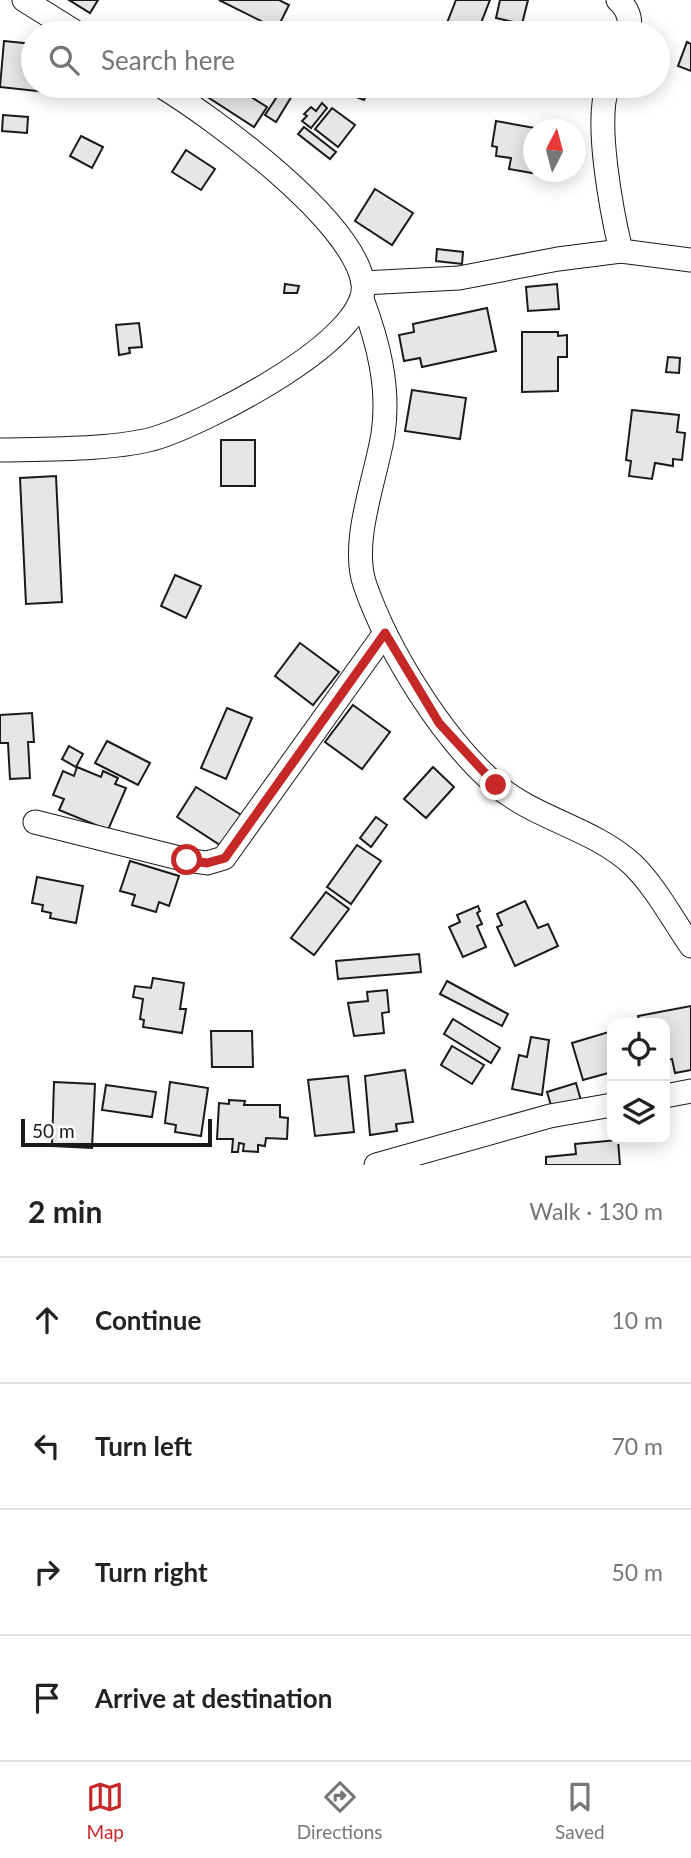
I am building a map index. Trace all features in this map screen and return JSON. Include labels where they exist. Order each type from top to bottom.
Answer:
[{"type":"street","points":[[24,0],[58,21]]},
{"type":"street","points":[[618,0],[627,9],[629,21]]},
{"type":"street","points":[[178,98],[264,160],[340,235],[355,259],[380,347],[384,386],[383,432],[362,534],[364,582],[385,633],[439,723],[496,785],[632,864],[691,946]]},
{"type":"street","points":[[603,98],[606,162],[621,251]]},
{"type":"street","points":[[0,450],[48,449],[157,438],[251,395],[309,358],[337,332],[363,291],[459,278],[558,258],[621,251],[691,260]]},
{"type":"street","points":[[35,822],[187,860],[207,863],[225,858],[385,633]]},
{"type":"street","points":[[670,1095],[691,1091]]},
{"type":"street","points":[[376,1165],[550,1116],[607,1106]]},
{"type":"building","points":[[69,0],[98,0],[90,13]]},
{"type":"building","points":[[219,0],[279,0],[289,5],[281,21],[261,21]]},
{"type":"building","points":[[456,0],[490,0],[482,21],[448,21]]},
{"type":"building","points":[[500,0],[528,0],[523,21],[496,18]]},
{"type":"building","points":[[4,41],[21,43],[21,89],[0,87]]},
{"type":"building","points":[[687,42],[691,44],[691,71],[678,66]]},
{"type":"building","points":[[209,98],[253,98],[267,107],[254,127]]},
{"type":"building","points":[[276,98],[291,98],[276,122],[265,115]]},
{"type":"building","points":[[322,103],[327,108],[311,128],[302,121],[307,116],[304,114],[311,107],[316,111]]},
{"type":"building","points":[[332,108],[355,125],[338,147],[315,129]]},
{"type":"building","points":[[3,115],[28,117],[27,133],[2,131]]},
{"type":"building","points":[[496,121],[523,126],[523,171],[509,169],[511,158],[496,156],[497,147],[492,146]]},
{"type":"building","points":[[304,127],[336,152],[330,159],[298,134]]},
{"type":"building","points":[[81,136],[103,147],[92,168],[70,156]]},
{"type":"building","points":[[186,150],[215,169],[201,190],[172,172]]},
{"type":"building","points":[[375,189],[413,213],[392,245],[355,221]]},
{"type":"building","points":[[437,249],[463,252],[462,264],[436,261]]},
{"type":"building","points":[[285,284],[299,286],[297,293],[284,293]]},
{"type":"building","points":[[557,284],[559,309],[528,311],[526,287]]},
{"type":"building","points":[[487,308],[496,351],[422,367],[420,358],[404,361],[399,335],[414,332],[413,324]]},
{"type":"building","points":[[139,323],[142,347],[129,348],[130,353],[119,355],[116,325]]},
{"type":"building","points":[[522,332],[558,332],[558,336],[567,335],[567,357],[558,357],[558,391],[522,392]]},
{"type":"building","points":[[668,357],[680,358],[679,373],[666,372]]},
{"type":"building","points":[[412,390],[466,398],[460,439],[405,431]]},
{"type":"building","points":[[632,410],[679,415],[677,432],[685,433],[682,460],[673,459],[673,466],[655,463],[652,479],[629,476],[631,461],[626,460]]},
{"type":"building","points":[[221,440],[255,440],[255,486],[221,486]]},
{"type":"building","points":[[56,476],[62,602],[26,604],[20,478]]},
{"type":"building","points":[[175,575],[201,586],[186,618],[161,606]]},
{"type":"building","points":[[300,643],[339,672],[313,705],[275,676]]},
{"type":"building","points":[[353,705],[390,732],[362,769],[325,742]]},
{"type":"building","points":[[227,708],[252,718],[226,779],[201,768]]},
{"type":"building","points":[[32,713],[34,742],[28,742],[30,778],[10,779],[8,743],[0,743],[0,715]]},
{"type":"building","points":[[107,741],[150,763],[138,785],[95,763]]},
{"type":"building","points":[[69,746],[83,754],[76,767],[62,759]]},
{"type":"building","points":[[77,767],[101,777],[103,771],[118,778],[115,784],[126,788],[108,830],[59,810],[64,799],[53,795],[63,771],[74,776]]},
{"type":"building","points":[[433,767],[454,787],[426,818],[404,799]]},
{"type":"building","points":[[196,787],[243,816],[223,847],[177,817]]},
{"type":"building","points":[[376,817],[387,825],[371,847],[360,838]]},
{"type":"building","points":[[357,845],[381,861],[351,904],[327,887]]},
{"type":"building","points":[[130,861],[179,876],[169,906],[159,902],[156,912],[132,905],[135,895],[120,891]]},
{"type":"building","points":[[37,877],[83,886],[76,923],[50,918],[51,913],[42,911],[43,905],[32,903]]},
{"type":"building","points":[[326,892],[349,909],[314,955],[291,938]]},
{"type":"building","points":[[525,901],[538,928],[548,924],[558,946],[515,966],[497,927],[502,925],[497,914]]},
{"type":"building","points":[[478,906],[480,911],[477,913],[482,924],[477,926],[486,947],[463,957],[449,927],[460,922],[457,915]]},
{"type":"building","points":[[419,954],[421,972],[338,979],[336,961]]},
{"type":"building","points":[[153,978],[184,983],[180,1009],[186,1009],[182,1033],[143,1027],[144,1020],[140,1019],[143,999],[133,997],[135,986],[151,988]]},
{"type":"building","points":[[447,981],[508,1014],[502,1026],[440,994]]},
{"type":"building","points":[[387,990],[389,1012],[382,1013],[384,1033],[354,1036],[348,1003],[368,1001],[367,992]]},
{"type":"building","points":[[691,1006],[691,1070],[675,1073],[670,1059],[670,1018],[638,1016]]},
{"type":"building","points":[[453,1019],[500,1048],[491,1063],[444,1034]]},
{"type":"building","points":[[211,1031],[252,1031],[253,1067],[212,1067]]},
{"type":"building","points":[[607,1032],[607,1073],[583,1080],[572,1043]]},
{"type":"building","points":[[531,1037],[549,1040],[542,1095],[512,1089],[519,1055],[527,1057]]},
{"type":"building","points":[[452,1046],[484,1065],[472,1084],[441,1065]]},
{"type":"building","points":[[405,1070],[413,1122],[396,1124],[397,1131],[370,1135],[365,1076]]},
{"type":"building","points":[[348,1076],[354,1132],[315,1136],[308,1080]]},
{"type":"building","points":[[54,1082],[95,1084],[92,1148],[52,1146]]},
{"type":"building","points":[[170,1082],[208,1088],[201,1136],[175,1132],[176,1125],[165,1123]]},
{"type":"building","points":[[576,1083],[582,1104],[553,1112],[547,1092]]},
{"type":"building","points":[[106,1085],[156,1092],[152,1117],[102,1110]]},
{"type":"building","points":[[229,1100],[245,1101],[244,1105],[280,1105],[280,1117],[288,1118],[287,1139],[266,1138],[265,1146],[258,1145],[258,1152],[243,1151],[244,1144],[239,1143],[238,1152],[232,1152],[233,1139],[217,1139],[219,1103],[229,1104]]},
{"type":"building","points":[[607,1141],[607,1144],[618,1144],[620,1165],[546,1165],[546,1157],[576,1154],[575,1144]]},
{"type":"route","points":[[187,860],[207,863],[225,858],[385,633],[439,723],[496,785]]}]
